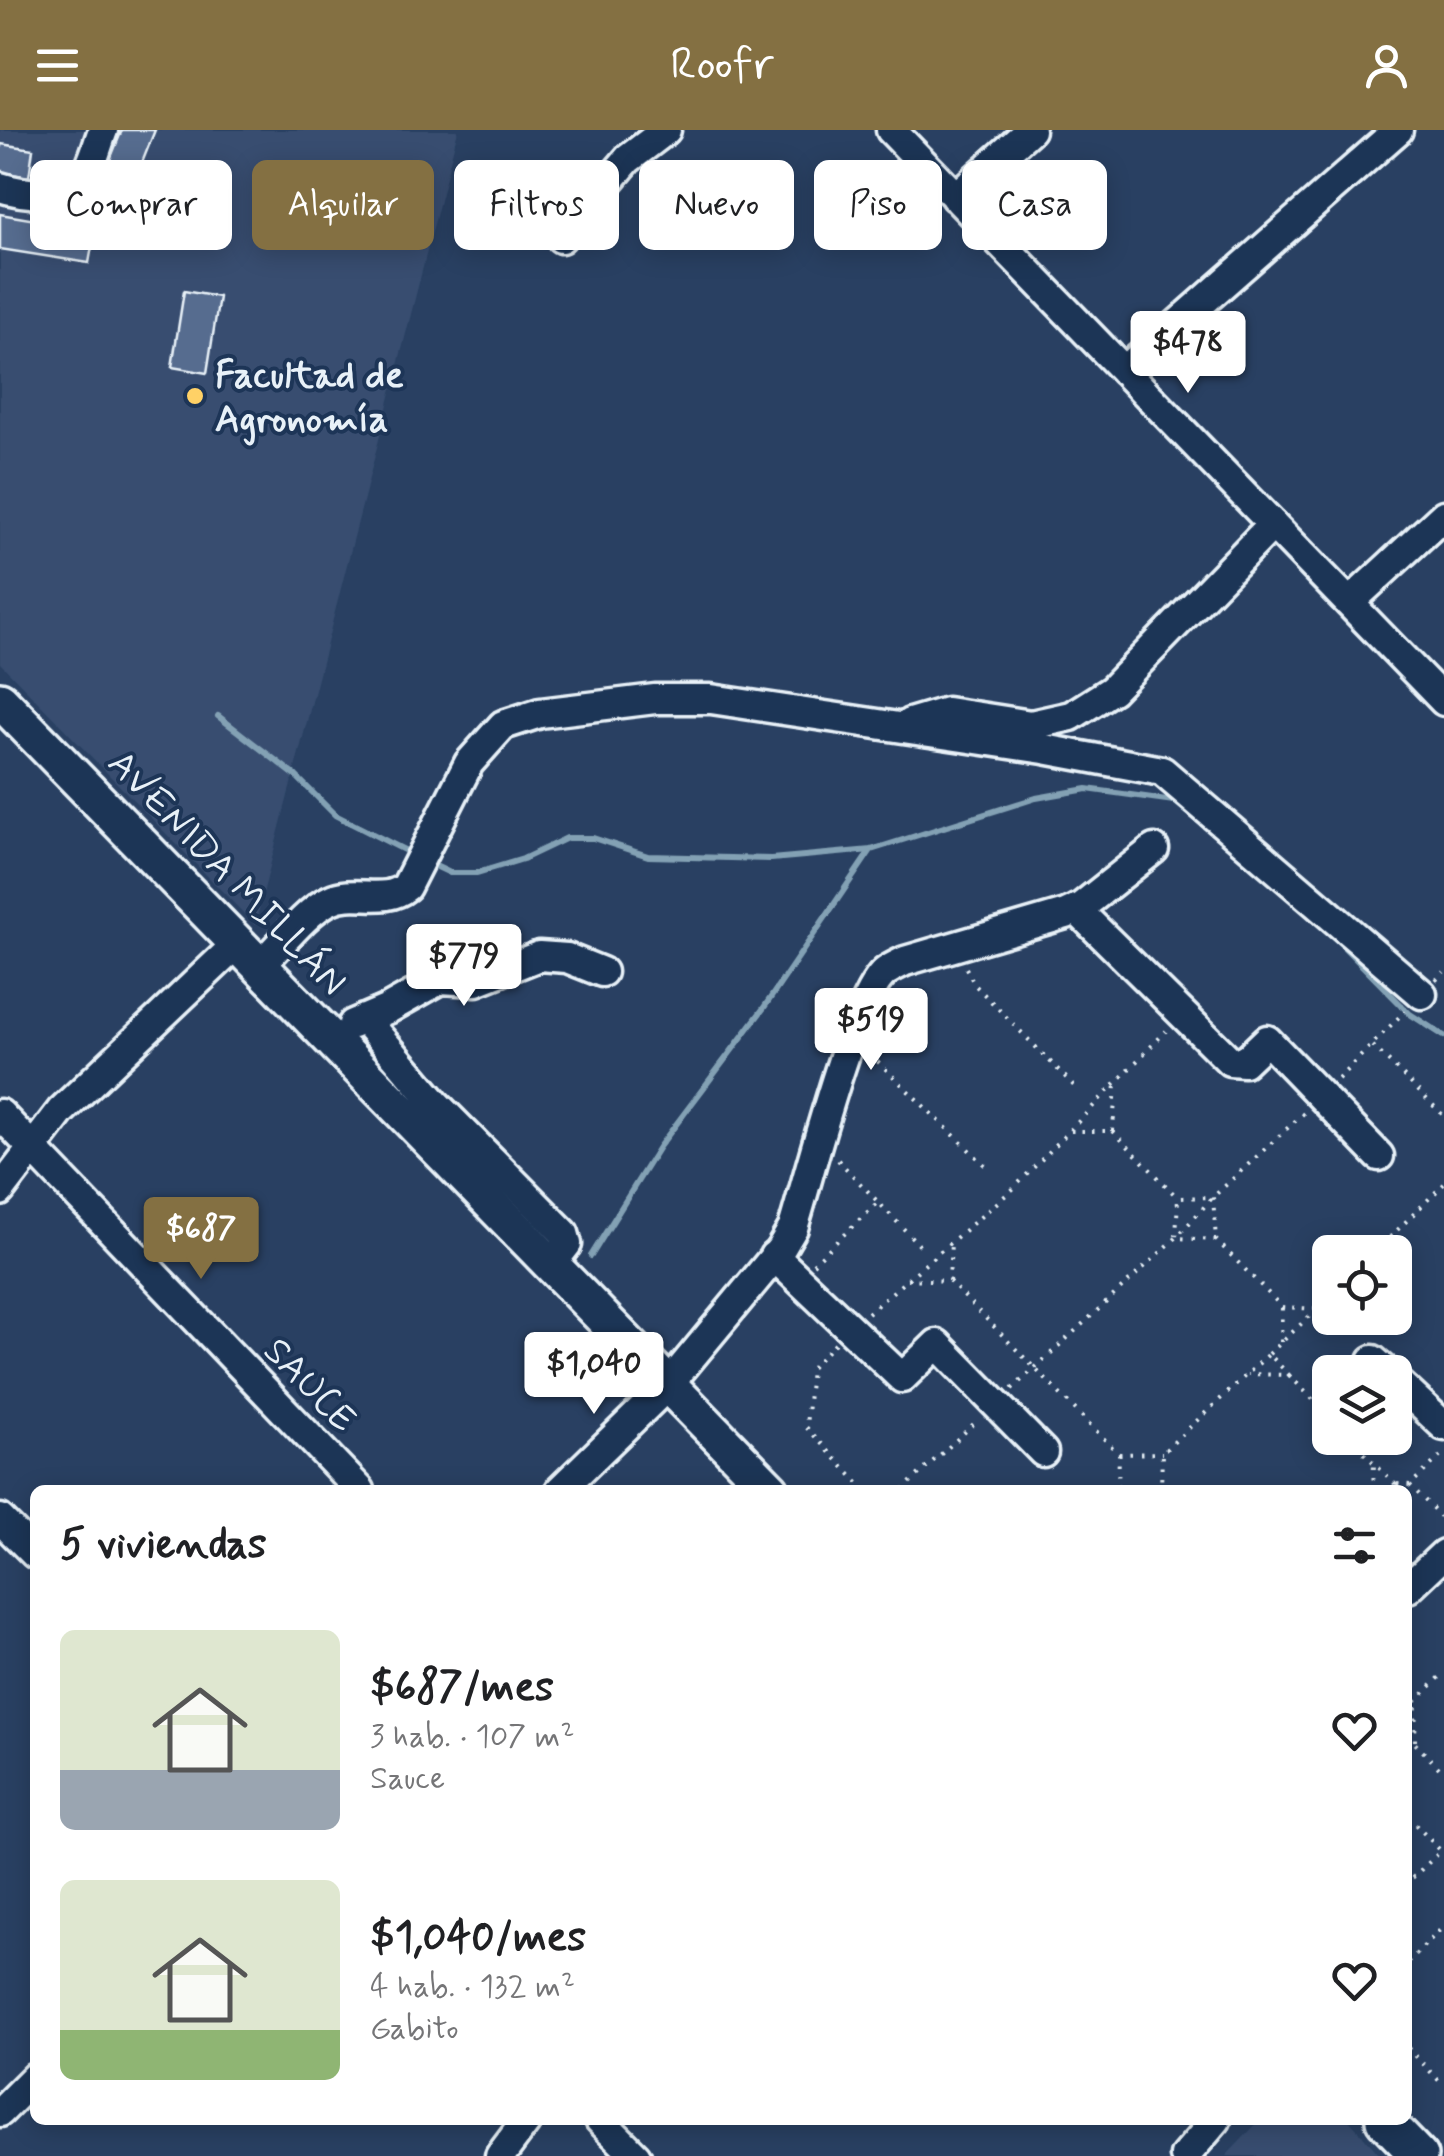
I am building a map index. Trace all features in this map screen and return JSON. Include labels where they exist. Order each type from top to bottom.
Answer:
[{"type":"main road","name":"AVENIDA MILLÁN","points":[[0,700],[766,1485]]},
{"type":"main road","points":[[1389,2125],[1419,2156]]},
{"type":"street","points":[[0,187],[23,193],[70,188],[82,181],[103,130]]},
{"type":"street","points":[[619,170],[666,130]]},
{"type":"street","points":[[891,130],[1444,702]]},
{"type":"street","points":[[955,197],[1030,130]]},
{"type":"street","points":[[1124,371],[1398,130]]},
{"type":"street","points":[[1349,603],[1444,515]]},
{"type":"street","points":[[899,726],[946,712],[1031,725],[1071,716],[1112,690],[1272,525]]},
{"type":"street","points":[[0,1191],[61,1111],[249,954],[329,900],[395,894],[406,887],[468,763],[503,724],[540,713],[655,700],[712,699],[1162,771],[1422,994]]},
{"type":"street","points":[[565,1485],[668,1385],[793,1228],[852,1037],[883,973],[905,961],[1076,909],[1154,850]]},
{"type":"street","points":[[1076,909],[1230,1060],[1244,1062],[1266,1040],[1379,1156]]},
{"type":"street","points":[[330,1037],[441,980],[476,981],[539,956],[567,958],[602,972]]},
{"type":"street","points":[[364,1019],[435,1103],[564,1234],[566,1244],[550,1266]]},
{"type":"street","name":"SAUCE","points":[[0,1114],[355,1485]]},
{"type":"street","points":[[774,1256],[902,1378],[938,1344],[1043,1452]]},
{"type":"street","points":[[1412,1396],[1444,1426]]},
{"type":"street","points":[[0,1519],[30,1549]]},
{"type":"street","points":[[1412,1584],[1444,1554]]},
{"type":"street","points":[[0,2112],[30,2082]]},
{"type":"street","points":[[500,2156],[524,2125]]},
{"type":"street","points":[[605,2125],[636,2156]]},
{"type":"street","points":[[1184,2156],[1212,2125]]},
{"type":"path","points":[[954,947],[976,985],[1076,1089]]},
{"type":"path","points":[[860,1485],[806,1426],[811,1368],[849,1329],[1013,1188],[1182,1014]]},
{"type":"path","points":[[907,1485],[1176,1238],[1212,1196],[1320,1098],[1401,1016]]},
{"type":"path","points":[[852,1037],[990,1170]]},
{"type":"path","points":[[1372,1045],[1444,1116]]},
{"type":"path","points":[[1113,1131],[1116,1083]]},
{"type":"path","points":[[1069,1131],[1113,1131],[1178,1198],[1176,1238]]},
{"type":"path","points":[[819,1140],[921,1247]]},
{"type":"path","points":[[1392,1235],[1444,1184]]},
{"type":"path","points":[[1178,1198],[1212,1196]]},
{"type":"path","points":[[1212,1196],[1216,1240],[1282,1308],[1312,1309]]},
{"type":"path","points":[[798,1279],[878,1202]]},
{"type":"path","points":[[1176,1238],[1216,1240]]},
{"type":"path","points":[[949,1281],[950,1242]]},
{"type":"path","points":[[907,1279],[949,1281],[1119,1454],[1162,1454],[1312,1314]]},
{"type":"path","points":[[1281,1342],[1282,1308]]},
{"type":"path","points":[[1269,1354],[1312,1399]]},
{"type":"path","points":[[1248,1374],[1290,1375]]},
{"type":"path","points":[[1366,1455],[1395,1484],[1410,1485],[1444,1453]]},
{"type":"path","points":[[1118,1485],[1119,1454]]},
{"type":"path","points":[[1161,1485],[1162,1454]]},
{"type":"path","points":[[1373,1485],[1374,1463]]},
{"type":"path","points":[[1412,1487],[1444,1520]]},
{"type":"path","points":[[1412,1705],[1444,1674]]},
{"type":"path","points":[[1415,1743],[1416,1701]]},
{"type":"path","points":[[1412,1740],[1444,1773]]},
{"type":"path","points":[[1412,1821],[1441,1851],[1412,1877]]},
{"type":"path","points":[[1412,1871],[1415,1874]]},
{"type":"path","points":[[1412,1958],[1444,1926]]},
{"type":"path","points":[[1412,2052],[1444,2086]]},
{"type":"shaded area","name":"Facultad de Agronomía","points":[[0,130],[458,130],[434,224],[434,160],[252,160],[252,250],[427,250],[255,925],[0,663]]},
{"type":"shaded area","points":[[1255,2125],[1353,2125],[1381,2156],[1226,2156]]},
{"type":"building","points":[[122,130],[155,130],[143,160],[110,160]]},
{"type":"building","points":[[1,144],[33,149],[29,177],[0,172]]},
{"type":"building","points":[[0,214],[30,219],[30,250],[91,250],[89,263],[0,249]]},
{"type":"building","points":[[184,291],[219,297],[207,373],[172,367]]},
{"type":"waterway","points":[[218,716],[296,776],[335,815],[416,856]]},
{"type":"waterway","points":[[427,862],[450,873],[477,873],[523,859],[567,838],[593,838],[648,856],[771,859],[871,850],[1036,798],[1087,789],[1174,801],[1219,838]]},
{"type":"waterway","points":[[591,1256],[659,1147],[763,1009],[871,850]]},
{"type":"waterway","points":[[1327,930],[1410,1014],[1444,1036]]},
{"type":"place","name":"Facultad de Agronomía","points":[[195,396]]}]
